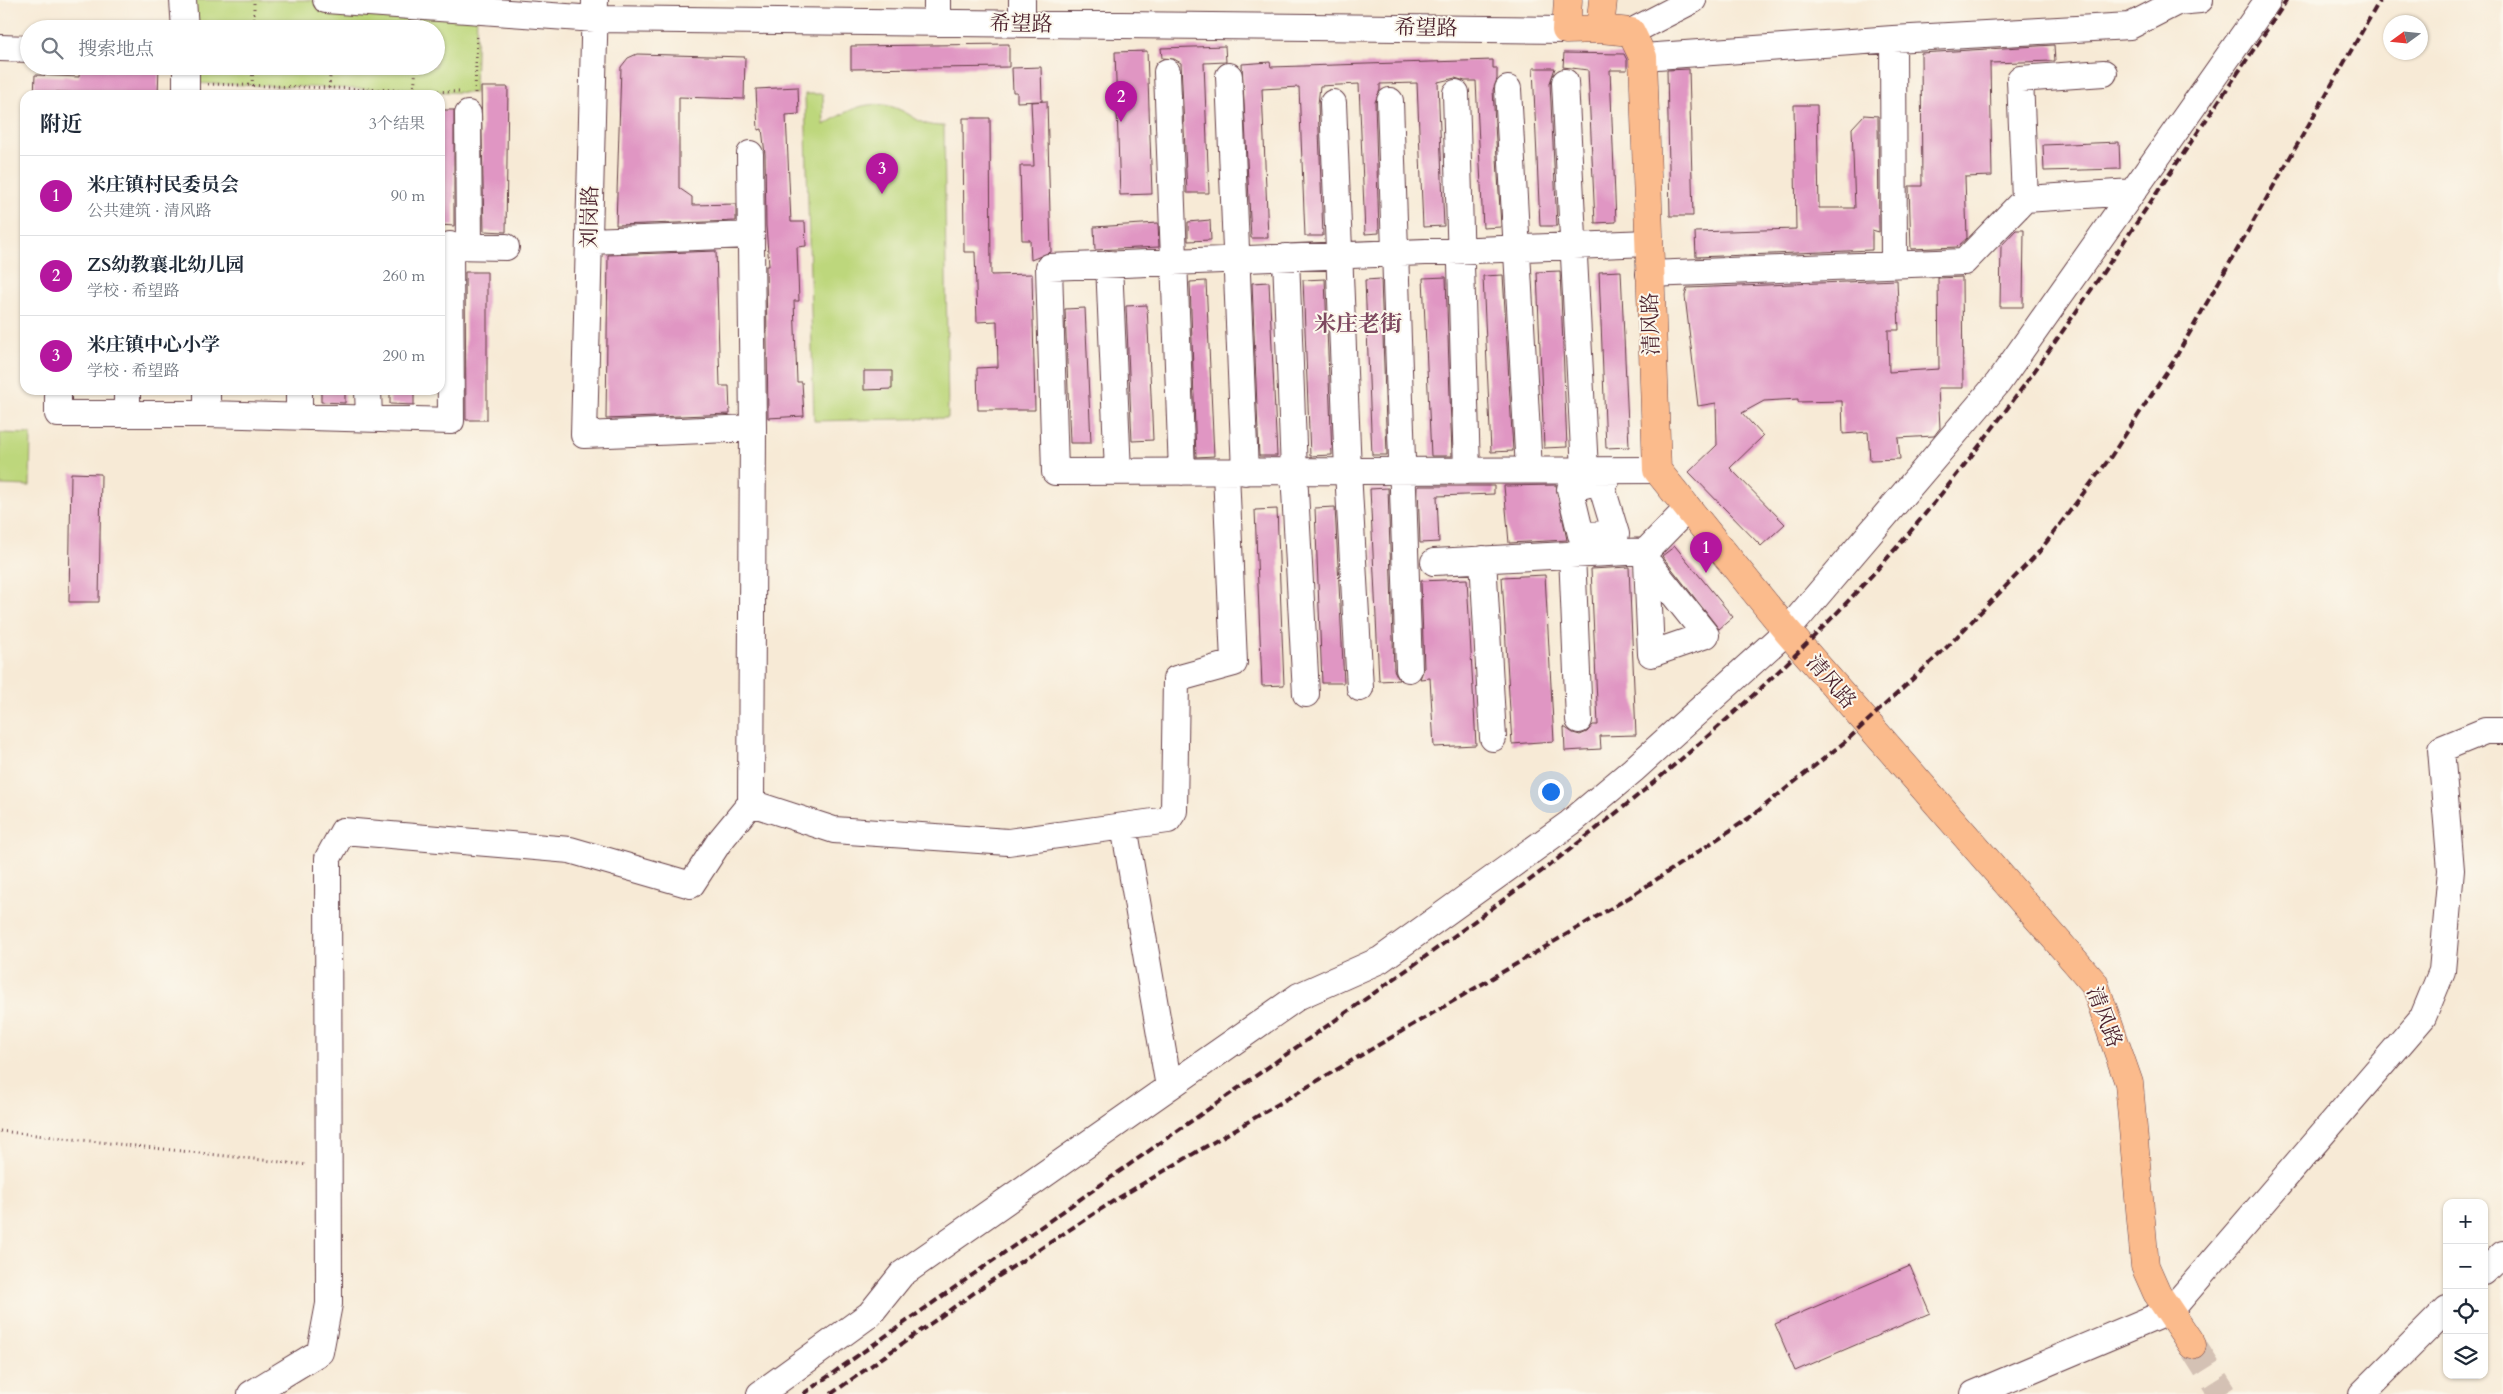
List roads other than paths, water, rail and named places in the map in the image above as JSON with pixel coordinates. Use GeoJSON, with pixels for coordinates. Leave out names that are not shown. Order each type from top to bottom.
{"type":"FeatureCollection","features":[{"type":"Feature","properties":{"kind":"main road"},"geometry":{"type":"LineString","coordinates":[[1568,0],[1566,30],[1600,29],[1631,32]]}},
{"type":"Feature","properties":{"kind":"main road"},"geometry":{"type":"LineString","coordinates":[[1600,29],[1603,0]]}},
{"type":"Feature","properties":{"kind":"main road","name":"清风路"},"geometry":{"type":"LineString","coordinates":[[1631,32],[1643,57],[1649,274],[1644,470],[1688,508],[1787,631],[2094,983],[2129,1083],[2145,1266],[2157,1293],[2192,1344]]}},
{"type":"Feature","properties":{"kind":"street"},"geometry":{"type":"LineString","coordinates":[[184,0],[184,20]]}},
{"type":"Feature","properties":{"kind":"street","name":"希望路"},"geometry":{"type":"LineString","coordinates":[[326,0],[408,3],[477,11],[595,9],[1022,12],[1566,30]]}},
{"type":"Feature","properties":{"kind":"street"},"geometry":{"type":"LineString","coordinates":[[1631,32],[1693,0]]}},
{"type":"Feature","properties":{"kind":"street"},"geometry":{"type":"LineString","coordinates":[[1643,57],[1893,39],[2130,26],[2177,2],[2200,0]]}},
{"type":"Feature","properties":{"kind":"street"},"geometry":{"type":"LineString","coordinates":[[760,1394],[870,1314],[902,1274],[1298,996],[1380,960],[1570,823],[1633,770],[1787,631],[1998,383],[2268,0]]}},
{"type":"Feature","properties":{"kind":"street","name":"刘岗路"},"geometry":{"type":"LineString","coordinates":[[595,9],[584,435],[753,428]]}},
{"type":"Feature","properties":{"kind":"street"},"geometry":{"type":"LineString","coordinates":[[1893,39],[1894,264]]}},
{"type":"Feature","properties":{"kind":"street"},"geometry":{"type":"LineString","coordinates":[[0,48],[20,49]]}},
{"type":"Feature","properties":{"kind":"street"},"geometry":{"type":"LineString","coordinates":[[1166,72],[1182,472]]}},
{"type":"Feature","properties":{"kind":"street"},"geometry":{"type":"LineString","coordinates":[[2025,198],[2020,79],[2104,73]]}},
{"type":"Feature","properties":{"kind":"street"},"geometry":{"type":"LineString","coordinates":[[751,803],[834,830],[1008,842],[1168,820],[1174,811],[1176,678],[1234,664],[1236,259],[1229,76]]}},
{"type":"Feature","properties":{"kind":"street"},"geometry":{"type":"LineString","coordinates":[[1565,82],[1573,246],[1592,475]]}},
{"type":"Feature","properties":{"kind":"street"},"geometry":{"type":"LineString","coordinates":[[1508,88],[1529,470]]}},
{"type":"Feature","properties":{"kind":"street"},"geometry":{"type":"LineString","coordinates":[[1456,93],[1466,471]]}},
{"type":"Feature","properties":{"kind":"street"},"geometry":{"type":"LineString","coordinates":[[1390,101],[1397,253],[1409,669]]}},
{"type":"Feature","properties":{"kind":"street"},"geometry":{"type":"LineString","coordinates":[[1333,103],[1348,471],[1360,688]]}},
{"type":"Feature","properties":{"kind":"street"},"geometry":{"type":"LineString","coordinates":[[58,395],[58,414],[127,402],[207,402],[299,416],[451,421],[453,246],[468,114]]}},
{"type":"Feature","properties":{"kind":"street"},"geometry":{"type":"LineString","coordinates":[[251,1394],[320,1352],[329,1304],[328,858],[343,830],[570,850],[691,885],[719,842],[751,803],[753,428],[750,154]]}},
{"type":"Feature","properties":{"kind":"street"},"geometry":{"type":"LineString","coordinates":[[1649,274],[1964,262],[2025,198],[2132,192]]}},
{"type":"Feature","properties":{"kind":"street"},"geometry":{"type":"LineString","coordinates":[[589,241],[751,235]]}},
{"type":"Feature","properties":{"kind":"street"},"geometry":{"type":"LineString","coordinates":[[1644,470],[1592,475],[1529,470],[1055,472],[1049,267],[1648,243]]}},
{"type":"Feature","properties":{"kind":"street"},"geometry":{"type":"LineString","coordinates":[[453,246],[506,247]]}},
{"type":"Feature","properties":{"kind":"street"},"geometry":{"type":"LineString","coordinates":[[1286,257],[1294,472],[1306,694]]}},
{"type":"Feature","properties":{"kind":"street"},"geometry":{"type":"LineString","coordinates":[[1109,264],[1118,472]]}},
{"type":"Feature","properties":{"kind":"street"},"geometry":{"type":"LineString","coordinates":[[299,395],[299,416]]}},
{"type":"Feature","properties":{"kind":"street"},"geometry":{"type":"LineString","coordinates":[[368,395],[369,418]]}},
{"type":"Feature","properties":{"kind":"street"},"geometry":{"type":"LineString","coordinates":[[1434,562],[1572,554],[1646,556],[1688,508]]}},
{"type":"Feature","properties":{"kind":"street"},"geometry":{"type":"LineString","coordinates":[[1572,554],[1578,720]]}},
{"type":"Feature","properties":{"kind":"street"},"geometry":{"type":"LineString","coordinates":[[1483,559],[1493,738]]}},
{"type":"Feature","properties":{"kind":"street"},"geometry":{"type":"LineString","coordinates":[[1974,1394],[2170,1312],[2422,1017],[2442,971],[2451,870],[2441,749],[2494,731]]}},
{"type":"Feature","properties":{"kind":"street"},"geometry":{"type":"LineString","coordinates":[[1124,826],[1169,1087]]}},
{"type":"Feature","properties":{"kind":"street"},"geometry":{"type":"LineString","coordinates":[[2488,1268],[2503,1254]]}},
{"type":"Feature","properties":{"kind":"street"},"geometry":{"type":"LineString","coordinates":[[2362,1394],[2443,1314]]}},
{"type":"Feature","properties":{"kind":"tunnel"},"geometry":{"type":"LineString","coordinates":[[2192,1345],[2223,1394]]}},
{"type":"Feature","properties":{"kind":"railway"},"geometry":{"type":"LineString","coordinates":[[803,1394],[1518,889],[1591,833],[1731,715],[1798,652],[1862,586],[1933,504],[1967,461],[2064,330],[2287,0]]}},
{"type":"Feature","properties":{"kind":"railway"},"geometry":{"type":"LineString","coordinates":[[831,1394],[988,1283],[1115,1200],[1630,897],[1749,818],[1846,741],[1944,650],[2039,552],[2110,458],[2173,362],[2380,0]]}},
{"type":"Feature","properties":{"kind":"place","name":"ZS幼教襄北幼儿园"},"geometry":{"type":"Point","coordinates":[1121,122]}},
{"type":"Feature","properties":{"kind":"place","name":"米庄镇中心小学"},"geometry":{"type":"Point","coordinates":[882,194]}},
{"type":"Feature","properties":{"kind":"place","name":"米庄镇村民委员会"},"geometry":{"type":"Point","coordinates":[1706,573]}},
{"type":"Feature","properties":{"kind":"district","name":"米庄老街"},"geometry":{"type":"Point","coordinates":[1358,324]}}]}
